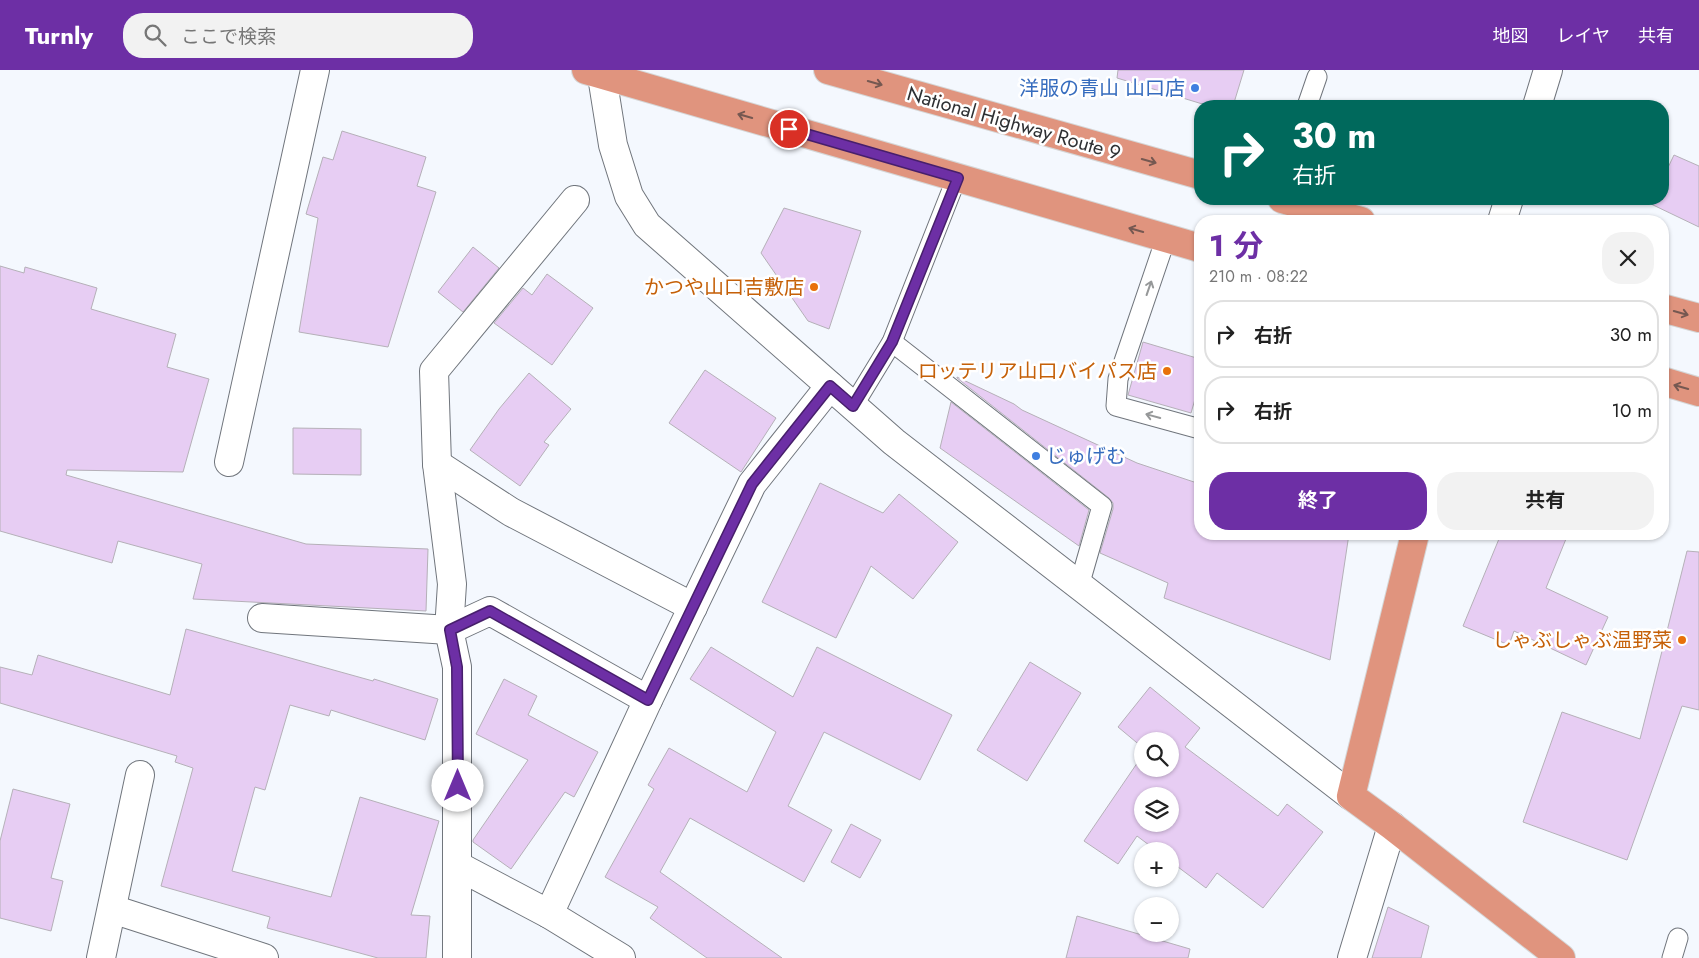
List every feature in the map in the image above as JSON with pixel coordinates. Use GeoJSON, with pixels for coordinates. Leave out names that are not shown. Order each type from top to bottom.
{"type":"FeatureCollection","features":[{"type":"Feature","properties":{"kind":"highway","name":"National Highway Route 9"},"geometry":{"type":"LineString","coordinates":[[828,70],[1194,174]]}},
{"type":"Feature","properties":{"kind":"highway"},"geometry":{"type":"LineString","coordinates":[[596,72],[1194,246]]}},
{"type":"Feature","properties":{"kind":"highway"},"geometry":{"type":"LineString","coordinates":[[1304,205],[1339,215]]}},
{"type":"Feature","properties":{"kind":"highway"},"geometry":{"type":"LineString","coordinates":[[1669,310],[1699,318]]}},
{"type":"Feature","properties":{"kind":"highway"},"geometry":{"type":"LineString","coordinates":[[1669,383],[1699,392]]}},
{"type":"Feature","properties":{"kind":"highway"},"geometry":{"type":"LineString","coordinates":[[1414,540],[1351,796],[1561,958]]}},
{"type":"Feature","properties":{"kind":"street"},"geometry":{"type":"LineString","coordinates":[[229,462],[315,70]]}},
{"type":"Feature","properties":{"kind":"street"},"geometry":{"type":"LineString","coordinates":[[1539,100],[1548,70]]}},
{"type":"Feature","properties":{"kind":"street"},"geometry":{"type":"LineString","coordinates":[[596,72],[613,145],[629,196],[647,225],[894,442],[1351,796]]}},
{"type":"Feature","properties":{"kind":"street"},"geometry":{"type":"LineString","coordinates":[[457,958],[457,667],[450,630],[452,584],[437,464],[434,371],[575,200]]}},
{"type":"Feature","properties":{"kind":"street"},"geometry":{"type":"LineString","coordinates":[[549,914],[648,700],[752,484],[830,386]]}},
{"type":"Feature","properties":{"kind":"street"},"geometry":{"type":"LineString","coordinates":[[437,464],[511,512],[693,607]]}},
{"type":"Feature","properties":{"kind":"street"},"geometry":{"type":"LineString","coordinates":[[262,618],[450,630],[490,611],[648,700]]}},
{"type":"Feature","properties":{"kind":"street"},"geometry":{"type":"LineString","coordinates":[[101,958],[140,775]]}},
{"type":"Feature","properties":{"kind":"street"},"geometry":{"type":"LineString","coordinates":[[1352,958],[1392,826]]}},
{"type":"Feature","properties":{"kind":"street"},"geometry":{"type":"LineString","coordinates":[[458,866],[549,914],[621,958]]}},
{"type":"Feature","properties":{"kind":"street"},"geometry":{"type":"LineString","coordinates":[[112,909],[264,958]]}},
{"type":"Feature","properties":{"kind":"lane"},"geometry":{"type":"LineString","coordinates":[[1309,100],[1317,78]]}},
{"type":"Feature","properties":{"kind":"lane"},"geometry":{"type":"LineString","coordinates":[[853,406],[892,342],[958,178]]}},
{"type":"Feature","properties":{"kind":"lane"},"geometry":{"type":"LineString","coordinates":[[1166,238],[1118,379],[1116,406],[1194,427]]}},
{"type":"Feature","properties":{"kind":"lane"},"geometry":{"type":"LineString","coordinates":[[892,342],[1102,506],[1079,586]]}},
{"type":"Feature","properties":{"kind":"lane"},"geometry":{"type":"LineString","coordinates":[[1672,958],[1678,938]]}},
{"type":"Feature","properties":{"kind":"building","name":"洋服の青山 山口店"},"geometry":{"type":"Polygon","coordinates":[[[1118,70],[1244,70],[1235,100],[1194,101],[1117,78],[1118,70]]]}},
{"type":"Feature","properties":{"kind":"building"},"geometry":{"type":"Polygon","coordinates":[[[342,131],[426,157],[417,186],[436,192],[388,347],[299,332],[318,218],[306,214],[323,157],[333,160],[342,131]]]}},
{"type":"Feature","properties":{"kind":"building"},"geometry":{"type":"Polygon","coordinates":[[[1674,155],[1699,166],[1699,227],[1653,205],[1669,205],[1669,165],[1674,155]]]}},
{"type":"Feature","properties":{"kind":"building","name":"かつや山口吉敷店"},"geometry":{"type":"Polygon","coordinates":[[[784,208],[861,231],[829,329],[808,321],[761,253],[784,208]]]}},
{"type":"Feature","properties":{"kind":"building"},"geometry":{"type":"Polygon","coordinates":[[[473,247],[499,268],[463,312],[438,292],[473,247]]]}},
{"type":"Feature","properties":{"kind":"building"},"geometry":{"type":"Polygon","coordinates":[[[0,266],[24,273],[25,267],[97,288],[91,309],[176,334],[167,367],[209,379],[183,472],[67,470],[66,475],[306,544],[428,549],[426,611],[193,599],[202,564],[118,541],[112,563],[0,531],[0,266]]]}},
{"type":"Feature","properties":{"kind":"building"},"geometry":{"type":"Polygon","coordinates":[[[547,274],[593,308],[552,365],[494,323],[523,288],[532,295],[547,274]]]}},
{"type":"Feature","properties":{"kind":"building","name":"ロッテリア山口バイパス店"},"geometry":{"type":"Polygon","coordinates":[[[1143,342],[1194,357],[1194,403],[1191,413],[1128,395],[1143,342]]]}},
{"type":"Feature","properties":{"kind":"building"},"geometry":{"type":"Polygon","coordinates":[[[705,370],[776,418],[741,472],[669,423],[705,370]]]}},
{"type":"Feature","properties":{"kind":"building"},"geometry":{"type":"Polygon","coordinates":[[[529,373],[571,409],[544,442],[549,445],[520,486],[470,450],[499,409],[529,373]]]}},
{"type":"Feature","properties":{"kind":"building"},"geometry":{"type":"Polygon","coordinates":[[[957,378],[1137,463],[1194,482],[1194,540],[1348,540],[1330,660],[1164,598],[1168,583],[1100,553],[1113,509],[1113,503],[1109,498],[957,378]]]}},
{"type":"Feature","properties":{"kind":"building"},"geometry":{"type":"Polygon","coordinates":[[[951,402],[1089,510],[1079,546],[940,448],[951,402]]]}},
{"type":"Feature","properties":{"kind":"building"},"geometry":{"type":"Polygon","coordinates":[[[293,428],[361,429],[361,475],[293,474],[293,428]]]}},
{"type":"Feature","properties":{"kind":"building"},"geometry":{"type":"Polygon","coordinates":[[[820,483],[883,513],[899,494],[958,542],[913,599],[871,566],[836,638],[762,602],[820,483]]]}},
{"type":"Feature","properties":{"kind":"building"},"geometry":{"type":"Polygon","coordinates":[[[1499,540],[1566,540],[1546,588],[1608,617],[1586,665],[1514,631],[1509,645],[1463,626],[1499,540]]]}},
{"type":"Feature","properties":{"kind":"building"},"geometry":{"type":"Polygon","coordinates":[[[1687,551],[1699,552],[1699,710],[1682,706],[1627,860],[1523,822],[1562,712],[1640,739],[1687,551]]]}},
{"type":"Feature","properties":{"kind":"building"},"geometry":{"type":"Polygon","coordinates":[[[186,629],[373,681],[374,679],[438,699],[425,740],[331,710],[329,716],[290,705],[265,790],[255,787],[232,871],[331,897],[360,797],[439,821],[411,915],[430,916],[426,958],[378,958],[267,928],[270,917],[161,886],[193,768],[175,762],[177,756],[0,703],[0,667],[32,675],[38,655],[170,695],[186,629]]]}},
{"type":"Feature","properties":{"kind":"building"},"geometry":{"type":"Polygon","coordinates":[[[711,647],[793,697],[817,647],[952,715],[920,780],[824,732],[788,806],[832,830],[804,882],[690,818],[660,872],[782,958],[707,958],[650,918],[658,907],[605,877],[654,789],[648,785],[669,748],[747,792],[776,732],[690,679],[711,647]]]}},
{"type":"Feature","properties":{"kind":"building"},"geometry":{"type":"Polygon","coordinates":[[[1030,662],[1081,693],[1027,781],[977,750],[1030,662]]]}},
{"type":"Feature","properties":{"kind":"building"},"geometry":{"type":"Polygon","coordinates":[[[504,679],[537,696],[528,715],[598,752],[574,797],[565,792],[511,869],[473,842],[528,760],[476,734],[504,679]]]}},
{"type":"Feature","properties":{"kind":"building"},"geometry":{"type":"Polygon","coordinates":[[[1150,687],[1200,728],[1185,747],[1278,816],[1287,804],[1323,832],[1263,908],[1217,873],[1206,888],[1179,868],[1179,842],[1145,842],[1137,836],[1118,864],[1084,841],[1134,768],[1134,777],[1179,777],[1179,732],[1134,732],[1134,740],[1118,727],[1150,687]]]}},
{"type":"Feature","properties":{"kind":"building"},"geometry":{"type":"Polygon","coordinates":[[[13,789],[70,804],[51,878],[63,881],[51,931],[0,918],[0,841],[13,789]]]}},
{"type":"Feature","properties":{"kind":"building"},"geometry":{"type":"Polygon","coordinates":[[[851,824],[881,840],[860,878],[831,862],[851,824]]]}},
{"type":"Feature","properties":{"kind":"building"},"geometry":{"type":"Polygon","coordinates":[[[1388,907],[1429,926],[1421,958],[1372,958],[1388,907]]]}},
{"type":"Feature","properties":{"kind":"building"},"geometry":{"type":"Polygon","coordinates":[[[1077,916],[1134,933],[1134,942],[1166,942],[1190,949],[1188,958],[1066,958],[1077,916]]]}},
{"type":"Feature","properties":{"kind":"place","name":"洋服の青山 山口店"},"geometry":{"type":"Point","coordinates":[1195,88]}},
{"type":"Feature","properties":{"kind":"place","name":"かつや山口吉敷店"},"geometry":{"type":"Point","coordinates":[814,287]}},
{"type":"Feature","properties":{"kind":"place","name":"ロッテリア山口バイパス店"},"geometry":{"type":"Point","coordinates":[1167,371]}},
{"type":"Feature","properties":{"kind":"place","name":"じゅげむ"},"geometry":{"type":"Point","coordinates":[1036,456]}},
{"type":"Feature","properties":{"kind":"place","name":"しゃぶしゃぶ温野菜"},"geometry":{"type":"Point","coordinates":[1682,640]}},
{"type":"Feature","properties":{"kind":"route"},"geometry":{"type":"LineString","coordinates":[[458,786],[457,667],[450,630],[490,611],[648,700],[752,484],[830,386],[853,406],[892,342],[958,178],[789,129]]}}]}
